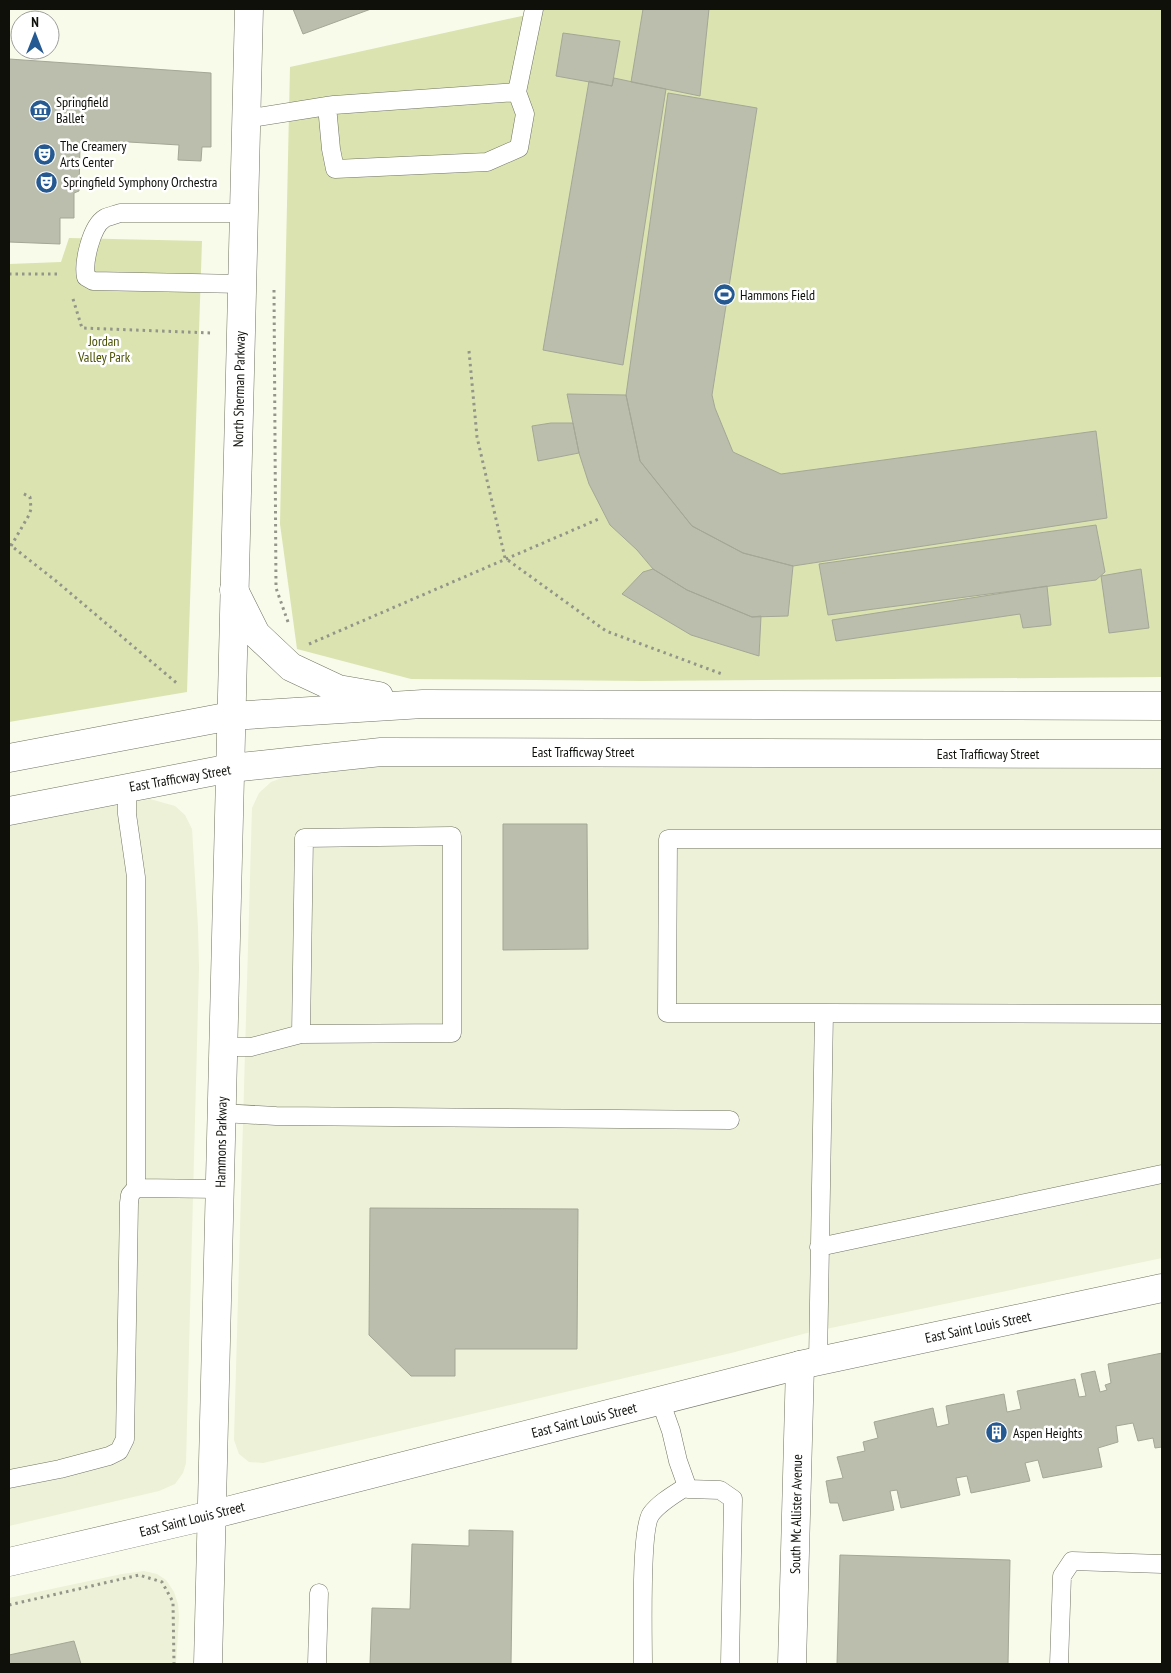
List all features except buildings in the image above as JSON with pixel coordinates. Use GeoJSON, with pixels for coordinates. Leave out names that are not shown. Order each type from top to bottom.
{"type":"FeatureCollection","features":[{"type":"Feature","properties":{"kind":"main road","name":"North Sherman Parkway"},"geometry":{"type":"LineString","coordinates":[[231,768],[249,9]]}},
{"type":"Feature","properties":{"kind":"main road"},"geometry":{"type":"LineString","coordinates":[[234,590],[256,634],[291,667],[338,689],[423,704]]}},
{"type":"Feature","properties":{"kind":"main road"},"geometry":{"type":"LineString","coordinates":[[9,758],[231,716],[423,704],[1162,706]]}},
{"type":"Feature","properties":{"kind":"main road","name":"East Trafficway Street"},"geometry":{"type":"LineString","coordinates":[[9,811],[231,768],[381,752],[1162,754]]}},
{"type":"Feature","properties":{"kind":"main road","name":"Hammons Parkway"},"geometry":{"type":"LineString","coordinates":[[208,1664],[222,1113],[222,1046],[231,768]]}},
{"type":"Feature","properties":{"kind":"main road","name":"East Saint Louis Street"},"geometry":{"type":"LineString","coordinates":[[9,1562],[211,1515],[809,1363],[1162,1288]]}},
{"type":"Feature","properties":{"kind":"main road","name":"South Mc Allister Avenue"},"geometry":{"type":"LineString","coordinates":[[792,1664],[809,1363]]}},
{"type":"Feature","properties":{"kind":"lane"},"geometry":{"type":"LineString","coordinates":[[327,106],[330,150],[335,169],[487,162],[519,148],[525,114],[517,92],[534,9]]}},
{"type":"Feature","properties":{"kind":"lane"},"geometry":{"type":"LineString","coordinates":[[246,119],[327,106],[517,92]]}},
{"type":"Feature","properties":{"kind":"lane"},"geometry":{"type":"LineString","coordinates":[[242,284],[93,281],[86,277],[84,268],[92,235],[103,219],[120,213],[243,213]]}},
{"type":"Feature","properties":{"kind":"lane"},"geometry":{"type":"LineString","coordinates":[[9,1479],[60,1469],[109,1456],[119,1451],[125,1439],[129,1203],[130,1195],[136,1188],[136,877],[127,814],[127,788]]}},
{"type":"Feature","properties":{"kind":"lane"},"geometry":{"type":"LineString","coordinates":[[222,1046],[251,1046],[302,1034],[452,1033],[452,836],[304,838],[302,1034]]}},
{"type":"Feature","properties":{"kind":"lane"},"geometry":{"type":"LineString","coordinates":[[1162,839],[668,838],[667,1013],[1162,1014]]}},
{"type":"Feature","properties":{"kind":"lane"},"geometry":{"type":"LineString","coordinates":[[809,1363],[820,1247],[824,1013]]}},
{"type":"Feature","properties":{"kind":"lane"},"geometry":{"type":"LineString","coordinates":[[222,1113],[276,1116],[730,1120]]}},
{"type":"Feature","properties":{"kind":"lane"},"geometry":{"type":"LineString","coordinates":[[820,1247],[1162,1174]]}},
{"type":"Feature","properties":{"kind":"lane"},"geometry":{"type":"LineString","coordinates":[[136,1188],[220,1189]]}},
{"type":"Feature","properties":{"kind":"lane"},"geometry":{"type":"LineString","coordinates":[[660,1400],[688,1489],[720,1490],[734,1499],[730,1664]]}},
{"type":"Feature","properties":{"kind":"lane"},"geometry":{"type":"LineString","coordinates":[[643,1664],[645,1538],[650,1516],[662,1504],[688,1486]]}},
{"type":"Feature","properties":{"kind":"lane"},"geometry":{"type":"LineString","coordinates":[[1059,1664],[1062,1576],[1072,1561],[1162,1564]]}},
{"type":"Feature","properties":{"kind":"lane"},"geometry":{"type":"LineString","coordinates":[[317,1664],[319,1593]]}},
{"type":"Feature","properties":{"kind":"path"},"geometry":{"type":"LineString","coordinates":[[9,274],[66,274]]}},
{"type":"Feature","properties":{"kind":"path"},"geometry":{"type":"LineString","coordinates":[[274,284],[276,588],[288,622]]}},
{"type":"Feature","properties":{"kind":"path"},"geometry":{"type":"LineString","coordinates":[[71,292],[82,328],[211,333]]}},
{"type":"Feature","properties":{"kind":"path"},"geometry":{"type":"LineString","coordinates":[[469,351],[477,437],[505,558],[606,630],[722,675]]}},
{"type":"Feature","properties":{"kind":"path"},"geometry":{"type":"LineString","coordinates":[[22,493],[30,497],[31,509],[10,545],[179,684]]}},
{"type":"Feature","properties":{"kind":"path"},"geometry":{"type":"LineString","coordinates":[[306,645],[601,518]]}},
{"type":"Feature","properties":{"kind":"path"},"geometry":{"type":"LineString","coordinates":[[9,1605],[139,1574],[162,1582],[174,1602],[174,1664]]}},
{"type":"Feature","properties":{"kind":"shaded area"},"geometry":{"type":"Polygon","coordinates":[[[396,765],[1162,769],[1162,1258],[807,1333],[731,1353],[263,1463],[249,1462],[239,1454],[234,1440],[252,808],[259,793],[271,782],[290,775],[329,768],[396,765]]]}},
{"type":"Feature","properties":{"kind":"shaded area"},"geometry":{"type":"Polygon","coordinates":[[[150,799],[175,806],[185,815],[192,829],[198,927],[199,967],[186,1463],[183,1473],[175,1484],[159,1491],[9,1526],[9,825],[150,799]]]}},
{"type":"Feature","properties":{"kind":"shaded area"},"geometry":{"type":"Polygon","coordinates":[[[144,1571],[157,1574],[166,1580],[174,1592],[178,1604],[179,1617],[176,1664],[9,1664],[9,1598],[144,1571]]]}},
{"type":"Feature","properties":{"kind":"green space","name":"Hammons Field"},"geometry":{"type":"Polygon","coordinates":[[[532,9],[1162,9],[1162,677],[643,681],[411,679],[297,649],[280,524],[290,67],[531,14],[532,9]]]}},
{"type":"Feature","properties":{"kind":"green space","name":"Jordan Valley Park"},"geometry":{"type":"Polygon","coordinates":[[[69,238],[202,241],[187,692],[9,722],[9,264],[61,262],[69,238]]]}},
{"type":"Feature","properties":{"kind":"place","name":"Springfield Ballet"},"geometry":{"type":"Point","coordinates":[40,110]}},
{"type":"Feature","properties":{"kind":"place","name":"The Creamery Arts Center"},"geometry":{"type":"Point","coordinates":[44,154]}},
{"type":"Feature","properties":{"kind":"place","name":"Springfield Symphony Orchestra"},"geometry":{"type":"Point","coordinates":[47,182]}},
{"type":"Feature","properties":{"kind":"place","name":"Hammons Field"},"geometry":{"type":"Point","coordinates":[724,295]}},
{"type":"Feature","properties":{"kind":"place","name":"Aspen Heights"},"geometry":{"type":"Point","coordinates":[997,1433]}}]}
